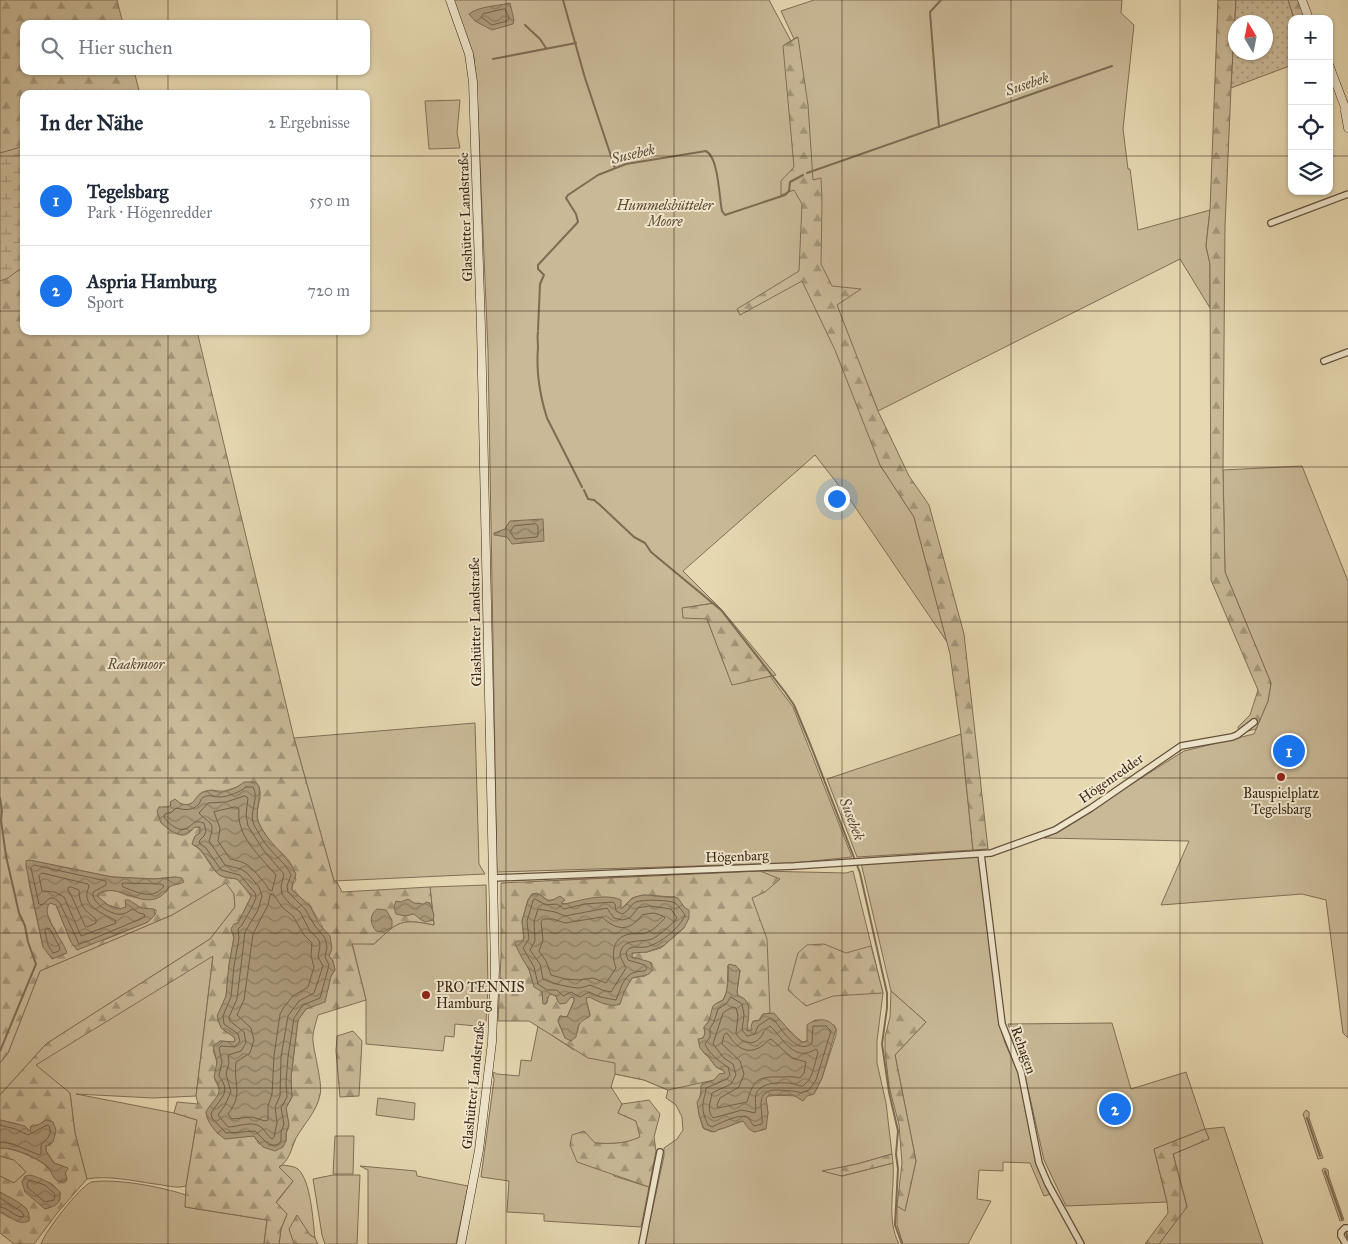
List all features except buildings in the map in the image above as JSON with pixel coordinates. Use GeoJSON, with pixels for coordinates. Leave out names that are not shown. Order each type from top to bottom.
{"type":"FeatureCollection","features":[{"type":"Feature","properties":{"kind":"street","name":"Glashütter Landstraße"},"geometry":{"type":"LineString","coordinates":[[450,0],[469,54],[473,82],[482,367],[495,969],[492,1042],[479,1150],[461,1244]]}},
{"type":"Feature","properties":{"kind":"street"},"geometry":{"type":"LineString","coordinates":[[1302,0],[1308,15]]}},
{"type":"Feature","properties":{"kind":"street"},"geometry":{"type":"LineString","coordinates":[[1333,76],[1347,110],[1348,128]]}},
{"type":"Feature","properties":{"kind":"street"},"geometry":{"type":"LineString","coordinates":[[1271,223],[1348,194]]}},
{"type":"Feature","properties":{"kind":"street"},"geometry":{"type":"LineString","coordinates":[[1324,361],[1348,352]]}},
{"type":"Feature","properties":{"kind":"street","name":"Högenredder"},"geometry":{"type":"LineString","coordinates":[[981,854],[991,853],[1051,832],[1091,808],[1176,748],[1186,744],[1232,737],[1254,722]]}},
{"type":"Feature","properties":{"kind":"street","name":"Högenbarg"},"geometry":{"type":"LineString","coordinates":[[493,878],[794,866],[859,860],[981,854]]}},
{"type":"Feature","properties":{"kind":"street","name":"Rehagen"},"geometry":{"type":"LineString","coordinates":[[981,854],[1002,1024],[1020,1072],[1039,1163],[1048,1184],[1081,1244]]}},
{"type":"Feature","properties":{"kind":"street"},"geometry":{"type":"LineString","coordinates":[[642,1244],[660,1152]]}},
{"type":"Feature","properties":{"kind":"street"},"geometry":{"type":"LineString","coordinates":[[1346,1244],[1340,1232],[1344,1228],[1348,1228]]}},
{"type":"Feature","properties":{"kind":"green space","name":"Raakmoor"},"geometry":{"type":"Polygon","coordinates":[[[0,0],[117,0],[122,20],[20,20],[20,75],[135,75],[139,90],[20,90],[20,335],[198,335],[294,738],[334,881],[337,882],[342,892],[430,887],[434,925],[414,922],[401,923],[389,930],[374,944],[352,944],[366,1000],[318,1015],[313,1038],[321,1090],[316,1106],[296,1138],[288,1158],[279,1167],[293,1181],[276,1202],[287,1214],[281,1229],[279,1244],[264,1244],[267,1220],[185,1207],[186,1186],[197,1120],[174,1113],[177,1102],[198,1104],[196,1096],[213,956],[36,1065],[70,1093],[75,1133],[87,1179],[58,1212],[34,1244],[14,1244],[0,1233],[0,1212],[10,1218],[29,1214],[26,1208],[0,1192],[0,1176],[14,1183],[26,1172],[14,1160],[0,1156],[0,1148],[18,1151],[38,1160],[49,1169],[59,1182],[66,1181],[67,1179],[63,1166],[54,1163],[46,1151],[46,1146],[51,1144],[56,1132],[51,1121],[46,1120],[38,1125],[32,1125],[30,1131],[17,1124],[0,1120],[0,1095],[46,1044],[210,939],[235,907],[234,894],[226,883],[172,915],[40,971],[8,1053],[0,1063],[0,0]],[[255,782],[224,791],[207,791],[192,803],[186,805],[177,801],[169,807],[163,807],[158,815],[169,829],[177,834],[185,835],[195,827],[200,827],[200,833],[195,836],[192,844],[201,851],[218,874],[237,879],[251,897],[238,923],[231,931],[234,937],[226,996],[217,1020],[235,1040],[234,1042],[220,1041],[213,1050],[217,1062],[215,1080],[220,1090],[216,1100],[209,1107],[218,1134],[254,1136],[259,1144],[286,1141],[286,1133],[289,1127],[286,1108],[292,1097],[291,1077],[298,1020],[306,1009],[326,993],[331,975],[335,970],[333,961],[329,956],[331,951],[322,926],[310,906],[292,890],[296,880],[292,866],[287,858],[272,844],[259,822],[257,815],[260,791],[255,782]],[[29,860],[29,883],[43,947],[57,933],[47,914],[50,902],[56,905],[71,942],[104,940],[148,922],[156,913],[156,910],[141,908],[126,900],[126,907],[120,909],[108,905],[98,897],[98,894],[109,890],[137,897],[166,892],[176,877],[153,879],[112,877],[29,860]],[[25,1176],[22,1182],[28,1193],[45,1209],[53,1206],[60,1200],[60,1192],[51,1183],[25,1176]]]}},
{"type":"Feature","properties":{"kind":"green space","name":"Hummelsbütteler Moore"},"geometry":{"type":"Polygon","coordinates":[[[453,0],[769,0],[791,41],[794,39],[781,11],[814,0],[1122,0],[1121,13],[1134,25],[1123,129],[1138,230],[1210,210],[1206,246],[1210,264],[1210,308],[1180,259],[878,411],[859,363],[880,465],[914,517],[947,642],[851,501],[815,455],[683,571],[715,603],[683,608],[707,619],[732,684],[770,676],[793,707],[852,857],[794,863],[497,872],[488,351],[478,114],[474,57],[453,0]]]}},
{"type":"Feature","properties":{"kind":"green space"},"geometry":{"type":"Polygon","coordinates":[[[1218,0],[1236,0],[1235,15],[1228,15],[1228,60],[1233,60],[1225,226],[1223,470],[1225,572],[1271,683],[1268,701],[1256,729],[1239,733],[1238,727],[1250,715],[1258,690],[1211,580],[1210,264],[1206,246],[1210,210],[1218,0]]]}},
{"type":"Feature","properties":{"kind":"green space"},"geometry":{"type":"Polygon","coordinates":[[[1236,0],[1288,0],[1293,15],[1288,15],[1288,67],[1231,88],[1233,60],[1273,60],[1273,15],[1235,15],[1236,0]]]}},
{"type":"Feature","properties":{"kind":"green space"},"geometry":{"type":"Polygon","coordinates":[[[1288,0],[1300,0],[1306,15],[1293,15],[1288,0]]]}},
{"type":"Feature","properties":{"kind":"green space"},"geometry":{"type":"Polygon","coordinates":[[[798,37],[808,105],[813,180],[821,178],[821,264],[832,286],[861,289],[837,305],[878,411],[909,476],[929,505],[964,634],[988,849],[973,850],[961,734],[950,654],[914,517],[880,465],[835,350],[802,281],[740,315],[737,309],[799,271],[802,204],[794,190],[781,195],[781,181],[794,167],[783,46],[798,37]]]}},
{"type":"Feature","properties":{"kind":"green space"},"geometry":{"type":"Polygon","coordinates":[[[460,100],[457,133],[460,148],[429,149],[425,101],[460,100]]]}},
{"type":"Feature","properties":{"kind":"green space"},"geometry":{"type":"Polygon","coordinates":[[[20,147],[20,269],[8,278],[0,281],[0,153],[20,147]]]}},
{"type":"Feature","properties":{"kind":"green space"},"geometry":{"type":"Polygon","coordinates":[[[1302,466],[1348,581],[1348,1038],[1343,1033],[1326,900],[1302,894],[1161,905],[1189,841],[1044,838],[1184,751],[1254,734],[1268,701],[1271,683],[1225,572],[1223,470],[1302,466]]]}},
{"type":"Feature","properties":{"kind":"green space"},"geometry":{"type":"Polygon","coordinates":[[[715,603],[776,675],[732,685],[707,619],[683,618],[682,608],[715,603]]]}},
{"type":"Feature","properties":{"kind":"green space"},"geometry":{"type":"Polygon","coordinates":[[[475,723],[479,864],[485,874],[334,881],[294,738],[475,723]]]}},
{"type":"Feature","properties":{"kind":"green space"},"geometry":{"type":"Polygon","coordinates":[[[961,734],[973,850],[857,857],[827,779],[961,734]]]}},
{"type":"Feature","properties":{"kind":"green space"},"geometry":{"type":"Polygon","coordinates":[[[979,857],[999,1023],[1005,1043],[1018,1072],[1036,1157],[1051,1194],[1044,1196],[1030,1163],[1003,1162],[1003,1171],[979,1170],[977,1199],[991,1201],[968,1244],[903,1244],[897,1225],[897,1206],[905,1210],[916,1161],[895,1055],[926,1022],[891,991],[861,863],[979,857]]]}},
{"type":"Feature","properties":{"kind":"green space"},"geometry":{"type":"Polygon","coordinates":[[[760,871],[846,873],[853,871],[883,993],[877,1041],[877,1063],[886,1103],[892,1154],[824,1171],[842,1176],[893,1163],[892,1215],[895,1234],[899,1244],[645,1244],[664,1156],[664,1148],[677,1139],[683,1130],[682,1117],[676,1105],[666,1098],[668,1090],[644,1080],[615,1074],[611,1087],[622,1104],[618,1113],[636,1121],[641,1137],[618,1143],[595,1143],[614,1176],[649,1187],[641,1227],[544,1221],[544,1214],[507,1212],[509,1181],[481,1177],[494,1080],[493,1072],[519,1076],[521,1060],[531,1061],[538,1026],[574,1050],[590,1014],[587,1004],[626,988],[630,980],[559,897],[553,900],[545,881],[760,871]],[[745,999],[714,1080],[703,1083],[699,1101],[699,1115],[703,1128],[712,1132],[743,1121],[754,1132],[762,1130],[768,1113],[766,1098],[769,1096],[814,1094],[822,1078],[836,1035],[834,1025],[815,1020],[808,1025],[808,1038],[806,1042],[802,1042],[787,1028],[763,1014],[749,1012],[745,999]]]}},
{"type":"Feature","properties":{"kind":"green space"},"geometry":{"type":"Polygon","coordinates":[[[760,871],[780,879],[765,892],[752,898],[767,939],[770,1013],[763,1014],[752,1030],[747,1031],[748,1006],[743,998],[738,996],[737,992],[740,970],[728,965],[727,991],[723,1000],[713,1008],[709,1021],[704,1027],[705,1035],[701,1039],[704,1053],[716,1067],[725,1072],[724,1075],[721,1074],[714,1080],[668,1090],[644,1080],[615,1074],[615,1063],[588,1058],[529,1021],[498,1021],[501,956],[501,883],[760,871]],[[537,893],[532,894],[528,900],[522,921],[524,939],[521,941],[532,982],[542,992],[544,1004],[547,1003],[548,997],[551,994],[556,996],[558,1002],[567,1001],[571,997],[574,998],[567,1017],[560,1016],[558,1021],[565,1038],[577,1033],[580,1021],[589,1017],[587,997],[608,1004],[620,1004],[623,992],[632,978],[645,976],[651,972],[652,963],[632,957],[632,953],[647,952],[661,948],[684,928],[685,908],[675,897],[643,895],[632,898],[621,909],[620,907],[592,899],[565,904],[561,903],[562,899],[559,897],[550,900],[537,893]]]}},
{"type":"Feature","properties":{"kind":"green space"},"geometry":{"type":"Polygon","coordinates":[[[226,882],[234,894],[235,907],[210,939],[46,1044],[0,1095],[0,1063],[8,1053],[40,971],[172,915],[226,882]]]}},
{"type":"Feature","properties":{"kind":"green space","name":"PRO TENNIS Hamburg"},"geometry":{"type":"Polygon","coordinates":[[[486,885],[488,989],[486,1022],[477,1021],[476,1026],[455,1024],[454,1037],[445,1036],[443,1051],[366,1044],[366,1000],[352,943],[374,944],[400,923],[414,922],[434,925],[430,887],[486,885]]]}},
{"type":"Feature","properties":{"kind":"green space"},"geometry":{"type":"Polygon","coordinates":[[[824,944],[846,953],[871,946],[883,993],[833,996],[806,1006],[788,990],[798,953],[807,945],[824,944]]]}},
{"type":"Feature","properties":{"kind":"green space"},"geometry":{"type":"Polygon","coordinates":[[[213,955],[196,1096],[153,1098],[76,1094],[174,1113],[197,1120],[186,1186],[174,1187],[112,1178],[87,1179],[75,1133],[70,1093],[35,1065],[194,957],[213,955]]]}},
{"type":"Feature","properties":{"kind":"green space"},"geometry":{"type":"Polygon","coordinates":[[[891,991],[926,1022],[895,1055],[916,1161],[905,1211],[897,1206],[902,1163],[899,1125],[889,1086],[885,1051],[885,1037],[890,1017],[891,991]]]}},
{"type":"Feature","properties":{"kind":"green space"},"geometry":{"type":"Polygon","coordinates":[[[1112,1023],[1131,1089],[1186,1072],[1205,1129],[1154,1149],[1167,1202],[1066,1206],[1044,1160],[1023,1067],[1008,1024],[1112,1023]]]}},
{"type":"Feature","properties":{"kind":"green space"},"geometry":{"type":"Polygon","coordinates":[[[353,1031],[362,1041],[359,1096],[340,1097],[336,1051],[337,1036],[353,1031]]]}},
{"type":"Feature","properties":{"kind":"green space"},"geometry":{"type":"Polygon","coordinates":[[[378,1098],[415,1103],[414,1120],[376,1115],[378,1098]]]}},
{"type":"Feature","properties":{"kind":"green space"},"geometry":{"type":"Polygon","coordinates":[[[649,1100],[660,1114],[654,1137],[656,1151],[649,1187],[577,1162],[570,1145],[572,1135],[584,1131],[595,1143],[623,1142],[640,1137],[636,1121],[618,1113],[622,1104],[649,1100]]]}},
{"type":"Feature","properties":{"kind":"green space"},"geometry":{"type":"Polygon","coordinates":[[[1306,1110],[1309,1112],[1309,1118],[1323,1158],[1318,1159],[1303,1114],[1306,1110]]]}},
{"type":"Feature","properties":{"kind":"green space"},"geometry":{"type":"Polygon","coordinates":[[[1224,1127],[1263,1244],[1159,1244],[1187,1206],[1173,1154],[1209,1139],[1205,1129],[1224,1127]]]}},
{"type":"Feature","properties":{"kind":"green space"},"geometry":{"type":"Polygon","coordinates":[[[1205,1129],[1209,1139],[1173,1154],[1187,1207],[1159,1244],[1145,1244],[1168,1213],[1154,1149],[1205,1129]]]}},
{"type":"Feature","properties":{"kind":"green space"},"geometry":{"type":"Polygon","coordinates":[[[335,1136],[354,1136],[353,1174],[333,1174],[335,1136]]]}},
{"type":"Feature","properties":{"kind":"green space"},"geometry":{"type":"Polygon","coordinates":[[[892,1154],[893,1163],[842,1176],[822,1171],[857,1164],[892,1154]]]}},
{"type":"Feature","properties":{"kind":"green space"},"geometry":{"type":"Polygon","coordinates":[[[0,1156],[14,1160],[26,1172],[14,1183],[0,1176],[0,1156]]]}},
{"type":"Feature","properties":{"kind":"green space"},"geometry":{"type":"Polygon","coordinates":[[[283,1165],[298,1169],[302,1175],[309,1192],[312,1212],[315,1238],[310,1235],[294,1242],[294,1244],[279,1244],[281,1229],[287,1214],[276,1203],[293,1181],[279,1167],[283,1165]]]}},
{"type":"Feature","properties":{"kind":"green space"},"geometry":{"type":"Polygon","coordinates":[[[360,1166],[416,1171],[417,1176],[468,1186],[456,1244],[368,1244],[368,1170],[360,1166]]]}},
{"type":"Feature","properties":{"kind":"green space"},"geometry":{"type":"Polygon","coordinates":[[[1324,1168],[1328,1170],[1344,1220],[1340,1221],[1322,1170],[1324,1168]]]}},
{"type":"Feature","properties":{"kind":"green space"},"geometry":{"type":"Polygon","coordinates":[[[333,1175],[360,1175],[357,1244],[325,1244],[313,1179],[333,1175]]]}},
{"type":"Feature","properties":{"kind":"green space"},"geometry":{"type":"Polygon","coordinates":[[[113,1181],[152,1186],[186,1195],[185,1207],[267,1220],[264,1244],[41,1244],[63,1210],[91,1182],[113,1181]]]}},
{"type":"Feature","properties":{"kind":"green space"},"geometry":{"type":"Polygon","coordinates":[[[297,1215],[318,1244],[294,1244],[289,1229],[297,1215]]]}},
{"type":"Feature","properties":{"kind":"water"},"geometry":{"type":"Polygon","coordinates":[[[510,3],[514,20],[513,24],[492,30],[475,21],[469,14],[483,8],[510,3]]]}},
{"type":"Feature","properties":{"kind":"water"},"geometry":{"type":"Polygon","coordinates":[[[543,519],[544,541],[512,544],[507,537],[494,535],[494,533],[505,529],[510,521],[543,519]]]}},
{"type":"Feature","properties":{"kind":"water"},"geometry":{"type":"Polygon","coordinates":[[[244,782],[255,782],[259,786],[258,821],[266,835],[296,874],[292,890],[310,906],[319,924],[330,936],[332,948],[329,956],[333,961],[335,970],[331,976],[325,1002],[306,1009],[298,1020],[291,1077],[292,1097],[286,1108],[289,1124],[283,1147],[275,1151],[263,1147],[254,1136],[225,1139],[212,1127],[206,1112],[219,1092],[214,1077],[217,1062],[213,1046],[220,1041],[234,1042],[235,1040],[234,1037],[221,1028],[217,1016],[226,996],[234,937],[231,929],[234,924],[238,923],[251,895],[237,879],[218,874],[200,849],[192,844],[195,836],[200,833],[200,827],[195,827],[182,834],[174,833],[161,823],[157,811],[159,807],[169,807],[171,805],[170,802],[175,799],[181,804],[186,805],[192,803],[203,792],[225,792],[244,782]]]}},
{"type":"Feature","properties":{"kind":"water"},"geometry":{"type":"Polygon","coordinates":[[[29,860],[112,877],[153,879],[176,877],[182,878],[184,882],[169,887],[162,895],[146,900],[114,891],[98,894],[98,897],[108,905],[120,909],[126,907],[125,900],[129,900],[141,908],[154,909],[155,915],[148,922],[77,950],[71,942],[56,905],[50,903],[47,908],[49,920],[67,953],[52,959],[43,947],[26,866],[26,861],[29,860]]]}},
{"type":"Feature","properties":{"kind":"water"},"geometry":{"type":"Polygon","coordinates":[[[532,894],[539,894],[548,901],[560,896],[565,900],[561,903],[565,904],[593,898],[611,897],[621,900],[621,909],[631,899],[638,896],[675,897],[689,910],[689,918],[684,928],[663,946],[647,952],[632,953],[632,957],[650,962],[652,970],[650,973],[632,978],[620,1004],[609,1005],[590,997],[586,998],[590,1016],[579,1024],[576,1037],[571,1041],[565,1038],[558,1021],[560,1016],[567,1017],[574,998],[571,997],[566,1003],[560,1004],[556,996],[551,994],[546,1004],[543,1004],[542,992],[534,987],[529,969],[515,944],[517,941],[524,939],[522,921],[528,900],[532,894]]]}},
{"type":"Feature","properties":{"kind":"water"},"geometry":{"type":"Polygon","coordinates":[[[408,899],[414,903],[430,903],[434,915],[433,920],[425,922],[414,914],[405,916],[396,914],[394,907],[396,901],[401,902],[408,899]]]}},
{"type":"Feature","properties":{"kind":"water"},"geometry":{"type":"Polygon","coordinates":[[[377,909],[386,910],[392,920],[392,927],[384,932],[376,931],[372,925],[372,917],[377,909]]]}},
{"type":"Feature","properties":{"kind":"water"},"geometry":{"type":"Polygon","coordinates":[[[729,964],[736,966],[740,970],[737,992],[738,996],[747,1001],[749,1016],[747,1031],[752,1030],[753,1021],[760,1020],[763,1014],[774,1013],[796,1038],[802,1042],[807,1041],[807,1025],[811,1022],[827,1021],[834,1025],[836,1029],[822,1078],[814,1094],[807,1096],[803,1101],[793,1095],[769,1095],[766,1098],[768,1113],[766,1129],[754,1132],[743,1121],[715,1132],[704,1129],[697,1102],[701,1095],[701,1085],[714,1080],[719,1074],[725,1073],[716,1067],[700,1048],[698,1039],[703,1038],[705,1033],[704,1027],[709,1021],[713,1006],[725,997],[729,964]]]}},
{"type":"Feature","properties":{"kind":"water"},"geometry":{"type":"Polygon","coordinates":[[[0,1120],[25,1126],[30,1131],[30,1127],[46,1120],[53,1122],[56,1130],[53,1142],[46,1146],[46,1151],[54,1163],[68,1168],[65,1174],[66,1181],[55,1179],[46,1165],[30,1156],[11,1149],[0,1148],[0,1120]]]}},
{"type":"Feature","properties":{"kind":"water"},"geometry":{"type":"Polygon","coordinates":[[[30,1175],[46,1181],[60,1192],[57,1204],[45,1209],[25,1192],[22,1182],[26,1176],[30,1175]]]}},
{"type":"Feature","properties":{"kind":"water"},"geometry":{"type":"Polygon","coordinates":[[[0,1192],[24,1207],[29,1215],[29,1221],[17,1221],[0,1212],[0,1192]]]}},
{"type":"Feature","properties":{"kind":"waterway"},"geometry":{"type":"LineString","coordinates":[[563,0],[585,78],[615,168]]}},
{"type":"Feature","properties":{"kind":"waterway"},"geometry":{"type":"LineString","coordinates":[[939,127],[930,12],[941,0]]}},
{"type":"Feature","properties":{"kind":"waterway"},"geometry":{"type":"LineString","coordinates":[[525,25],[540,39],[546,48]]}},
{"type":"Feature","properties":{"kind":"waterway"},"geometry":{"type":"LineString","coordinates":[[493,59],[576,43]]}},
{"type":"Feature","properties":{"kind":"waterway","name":"Susebek"},"geometry":{"type":"LineString","coordinates":[[807,173],[1112,66]]}},
{"type":"Feature","properties":{"kind":"waterway","name":"Susebek"},"geometry":{"type":"LineString","coordinates":[[538,330],[540,284],[544,275],[538,269],[538,265],[578,222],[576,214],[566,198],[598,175],[626,164],[706,151],[714,162],[722,211],[725,215],[785,195],[789,191],[790,182],[803,175]]}},
{"type":"Feature","properties":{"kind":"waterway","name":"Susebek"},"geometry":{"type":"LineString","coordinates":[[538,332],[538,374],[547,418],[582,487]]}},
{"type":"Feature","properties":{"kind":"waterway","name":"Susebek"},"geometry":{"type":"LineString","coordinates":[[584,490],[588,499],[594,500],[600,505],[634,537],[645,543],[651,552],[721,610],[794,705],[860,873],[887,993],[882,1044],[889,1092],[898,1131],[895,1225],[902,1244]]}},
{"type":"Feature","properties":{"kind":"waterway"},"geometry":{"type":"LineString","coordinates":[[0,798],[6,856],[19,913],[25,926],[28,942],[36,964],[0,1051]]}},
{"type":"Feature","properties":{"kind":"waterway"},"geometry":{"type":"LineString","coordinates":[[1307,1118],[1320,1156]]}},
{"type":"Feature","properties":{"kind":"waterway"},"geometry":{"type":"LineString","coordinates":[[1325,1171],[1342,1219]]}},
{"type":"Feature","properties":{"kind":"waterway"},"geometry":{"type":"LineString","coordinates":[[1346,1232],[1348,1238]]}},
{"type":"Feature","properties":{"kind":"place","name":"Tegelsbarg"},"geometry":{"type":"Point","coordinates":[1289,751]}},
{"type":"Feature","properties":{"kind":"place","name":"Bauspielplatz Tegelsbarg"},"geometry":{"type":"Point","coordinates":[1281,777]}},
{"type":"Feature","properties":{"kind":"place","name":"PRO TENNIS Hamburg"},"geometry":{"type":"Point","coordinates":[426,995]}},
{"type":"Feature","properties":{"kind":"place","name":"Aspria Hamburg"},"geometry":{"type":"Point","coordinates":[1115,1109]}}]}
